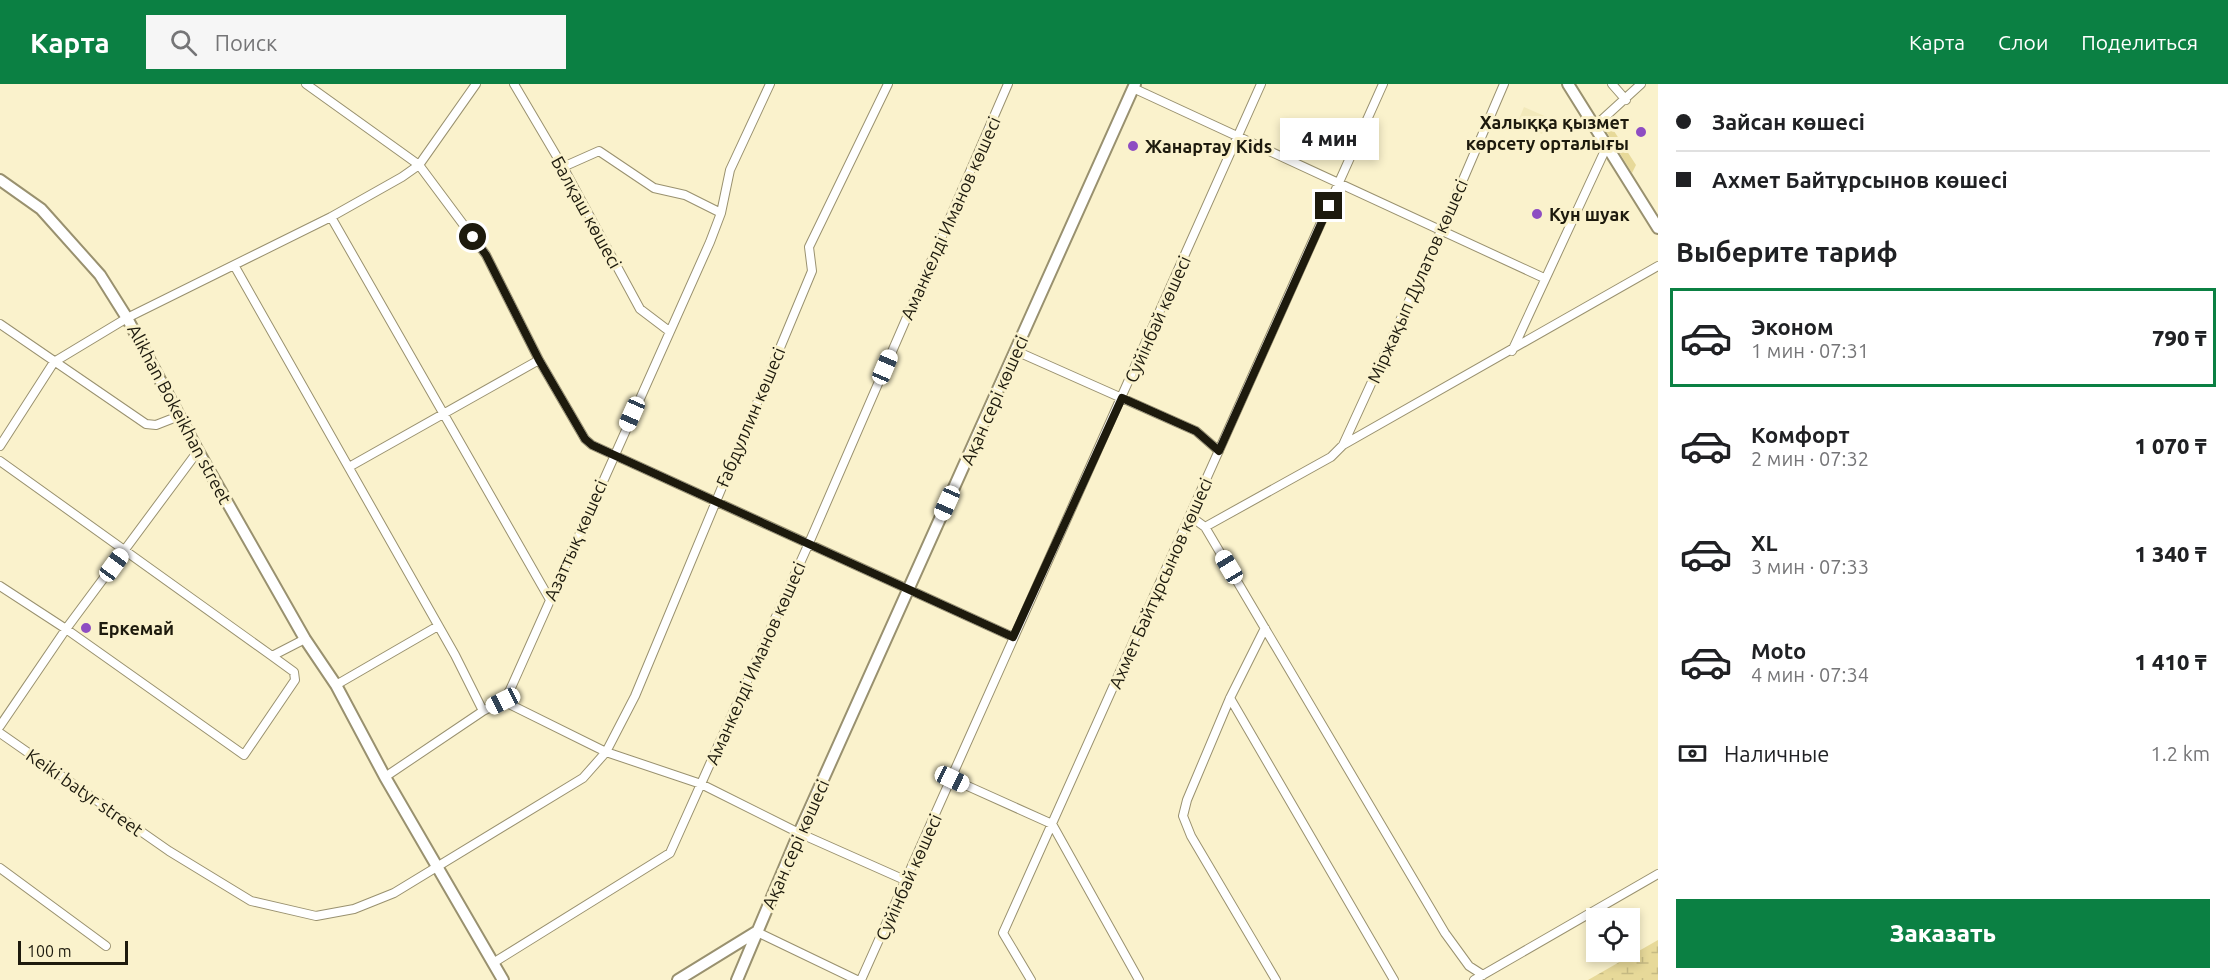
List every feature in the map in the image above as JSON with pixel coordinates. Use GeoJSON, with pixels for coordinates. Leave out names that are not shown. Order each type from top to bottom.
{"type":"FeatureCollection","features":[{"type":"Feature","properties":{"kind":"street"},"geometry":{"type":"LineString","coordinates":[[306,84],[419,165],[486,255],[539,360],[585,439],[715,502],[1013,637]]}},
{"type":"Feature","properties":{"kind":"street"},"geometry":{"type":"LineString","coordinates":[[419,165],[476,84]]}},
{"type":"Feature","properties":{"kind":"street","name":"Балқаш көшесі"},"geometry":{"type":"LineString","coordinates":[[514,84],[563,167],[640,309],[669,331]]}},
{"type":"Feature","properties":{"kind":"street","name":"Азаттық көшесі"},"geometry":{"type":"LineString","coordinates":[[503,701],[721,213],[730,170],[770,84]]}},
{"type":"Feature","properties":{"kind":"street","name":"Ғабдуллин көшесі"},"geometry":{"type":"LineString","coordinates":[[438,866],[583,778],[606,752],[635,696],[692,565],[715,502],[812,271],[809,247],[888,84]]}},
{"type":"Feature","properties":{"kind":"street","name":"Аманкелді Иманов көшесі"},"geometry":{"type":"LineString","coordinates":[[493,963],[670,853],[809,543],[1008,84]]}},
{"type":"Feature","properties":{"kind":"street","name":"Суйінбай көшесі"},"geometry":{"type":"LineString","coordinates":[[859,980],[907,881],[1013,637],[1261,84]]}},
{"type":"Feature","properties":{"kind":"street","name":"Ахмет Байтұрсынов көшесі"},"geometry":{"type":"LineString","coordinates":[[1031,980],[1003,933],[1383,84]]}},
{"type":"Feature","properties":{"kind":"street","name":"Міржақып Дулатов көшесі"},"geometry":{"type":"LineString","coordinates":[[1343,445],[1441,231],[1504,84]]}},
{"type":"Feature","properties":{"kind":"street"},"geometry":{"type":"LineString","coordinates":[[1568,84],[1658,228]]}},
{"type":"Feature","properties":{"kind":"street"},"geometry":{"type":"LineString","coordinates":[[1612,84],[1626,100]]}},
{"type":"Feature","properties":{"kind":"street"},"geometry":{"type":"LineString","coordinates":[[1595,126],[1641,84]]}},
{"type":"Feature","properties":{"kind":"street"},"geometry":{"type":"LineString","coordinates":[[1134,86],[1338,185],[1544,278]]}},
{"type":"Feature","properties":{"kind":"street","name":"Ақан сері көшесі"},"geometry":{"type":"LineString","coordinates":[[736,980],[799,833],[1134,86]]}},
{"type":"Feature","properties":{"kind":"street"},"geometry":{"type":"LineString","coordinates":[[1512,351],[1607,146]]}},
{"type":"Feature","properties":{"kind":"street"},"geometry":{"type":"LineString","coordinates":[[563,167],[599,151],[654,188],[685,195],[721,213]]}},
{"type":"Feature","properties":{"kind":"street","name":"Alikhan Bokeikhan street"},"geometry":{"type":"LineString","coordinates":[[419,165],[376,194],[128,318],[198,451],[305,639],[336,685],[385,777],[503,980]]}},
{"type":"Feature","properties":{"kind":"street"},"geometry":{"type":"LineString","coordinates":[[0,180],[41,209],[100,274],[128,318],[54,362],[0,446]]}},
{"type":"Feature","properties":{"kind":"street"},"geometry":{"type":"LineString","coordinates":[[331,217],[549,598]]}},
{"type":"Feature","properties":{"kind":"street"},"geometry":{"type":"LineString","coordinates":[[234,265],[438,626],[483,711]]}},
{"type":"Feature","properties":{"kind":"street"},"geometry":{"type":"LineString","coordinates":[[1205,527],[1331,457],[1343,445],[1658,266]]}},
{"type":"Feature","properties":{"kind":"street"},"geometry":{"type":"LineString","coordinates":[[0,324],[146,424],[156,424],[179,416]]}},
{"type":"Feature","properties":{"kind":"street"},"geometry":{"type":"LineString","coordinates":[[1016,351],[1196,431],[1219,451]]}},
{"type":"Feature","properties":{"kind":"street"},"geometry":{"type":"LineString","coordinates":[[349,467],[539,360]]}},
{"type":"Feature","properties":{"kind":"street"},"geometry":{"type":"LineString","coordinates":[[0,726],[66,629],[198,451]]}},
{"type":"Feature","properties":{"kind":"street"},"geometry":{"type":"LineString","coordinates":[[0,460],[294,672],[295,680],[244,755],[66,629],[0,586]]}},
{"type":"Feature","properties":{"kind":"street"},"geometry":{"type":"LineString","coordinates":[[1190,516],[1205,527],[1445,933],[1469,966],[1483,975]]}},
{"type":"Feature","properties":{"kind":"street"},"geometry":{"type":"LineString","coordinates":[[336,685],[438,626]]}},
{"type":"Feature","properties":{"kind":"street"},"geometry":{"type":"LineString","coordinates":[[1265,628],[1230,698],[1187,800],[1183,816],[1191,836],[1276,980]]}},
{"type":"Feature","properties":{"kind":"street"},"geometry":{"type":"LineString","coordinates":[[272,656],[305,639]]}},
{"type":"Feature","properties":{"kind":"street"},"geometry":{"type":"LineString","coordinates":[[1230,698],[1394,980]]}},
{"type":"Feature","properties":{"kind":"street"},"geometry":{"type":"LineString","coordinates":[[385,777],[483,711],[503,701],[606,752],[701,784],[799,833],[907,881]]}},
{"type":"Feature","properties":{"kind":"street","name":"Keiki batyr street"},"geometry":{"type":"LineString","coordinates":[[0,734],[169,851],[251,901],[316,916],[354,909],[394,893],[438,866]]}},
{"type":"Feature","properties":{"kind":"street"},"geometry":{"type":"LineString","coordinates":[[952,779],[1052,824],[1139,980]]}},
{"type":"Feature","properties":{"kind":"street"},"geometry":{"type":"LineString","coordinates":[[0,868],[105,946]]}},
{"type":"Feature","properties":{"kind":"street"},"geometry":{"type":"LineString","coordinates":[[1474,980],[1658,874]]}},
{"type":"Feature","properties":{"kind":"street"},"geometry":{"type":"LineString","coordinates":[[678,980],[757,932],[859,980]]}},
{"type":"Feature","properties":{"kind":"shaded area"},"geometry":{"type":"Polygon","coordinates":[[[1524,107],[1549,118],[1542,134],[1517,124],[1524,107]]]}},
{"type":"Feature","properties":{"kind":"green space"},"geometry":{"type":"Polygon","coordinates":[[[1612,118],[1615,122],[1612,128],[1636,165],[1632,173],[1606,131],[1612,118]]]}},
{"type":"Feature","properties":{"kind":"green space"},"geometry":{"type":"Polygon","coordinates":[[[1658,940],[1658,980],[1588,980],[1620,962],[1640,962],[1640,950],[1658,940]]]}},
{"type":"Feature","properties":{"kind":"place","name":"Халыққа қызмет көрсету орталығы"},"geometry":{"type":"Point","coordinates":[1641,132]}},
{"type":"Feature","properties":{"kind":"place","name":"Жанартау Kids"},"geometry":{"type":"Point","coordinates":[1133,146]}},
{"type":"Feature","properties":{"kind":"place","name":"Кун шуак"},"geometry":{"type":"Point","coordinates":[1537,214]}},
{"type":"Feature","properties":{"kind":"place","name":"Еркемай"},"geometry":{"type":"Point","coordinates":[86,628]}},
{"type":"Feature","properties":{"kind":"route"},"geometry":{"type":"LineString","coordinates":[[473,237],[486,255],[539,360],[585,439],[592,445],[1013,637],[1122,398],[1196,431],[1219,451],[1329,206]]}}]}
